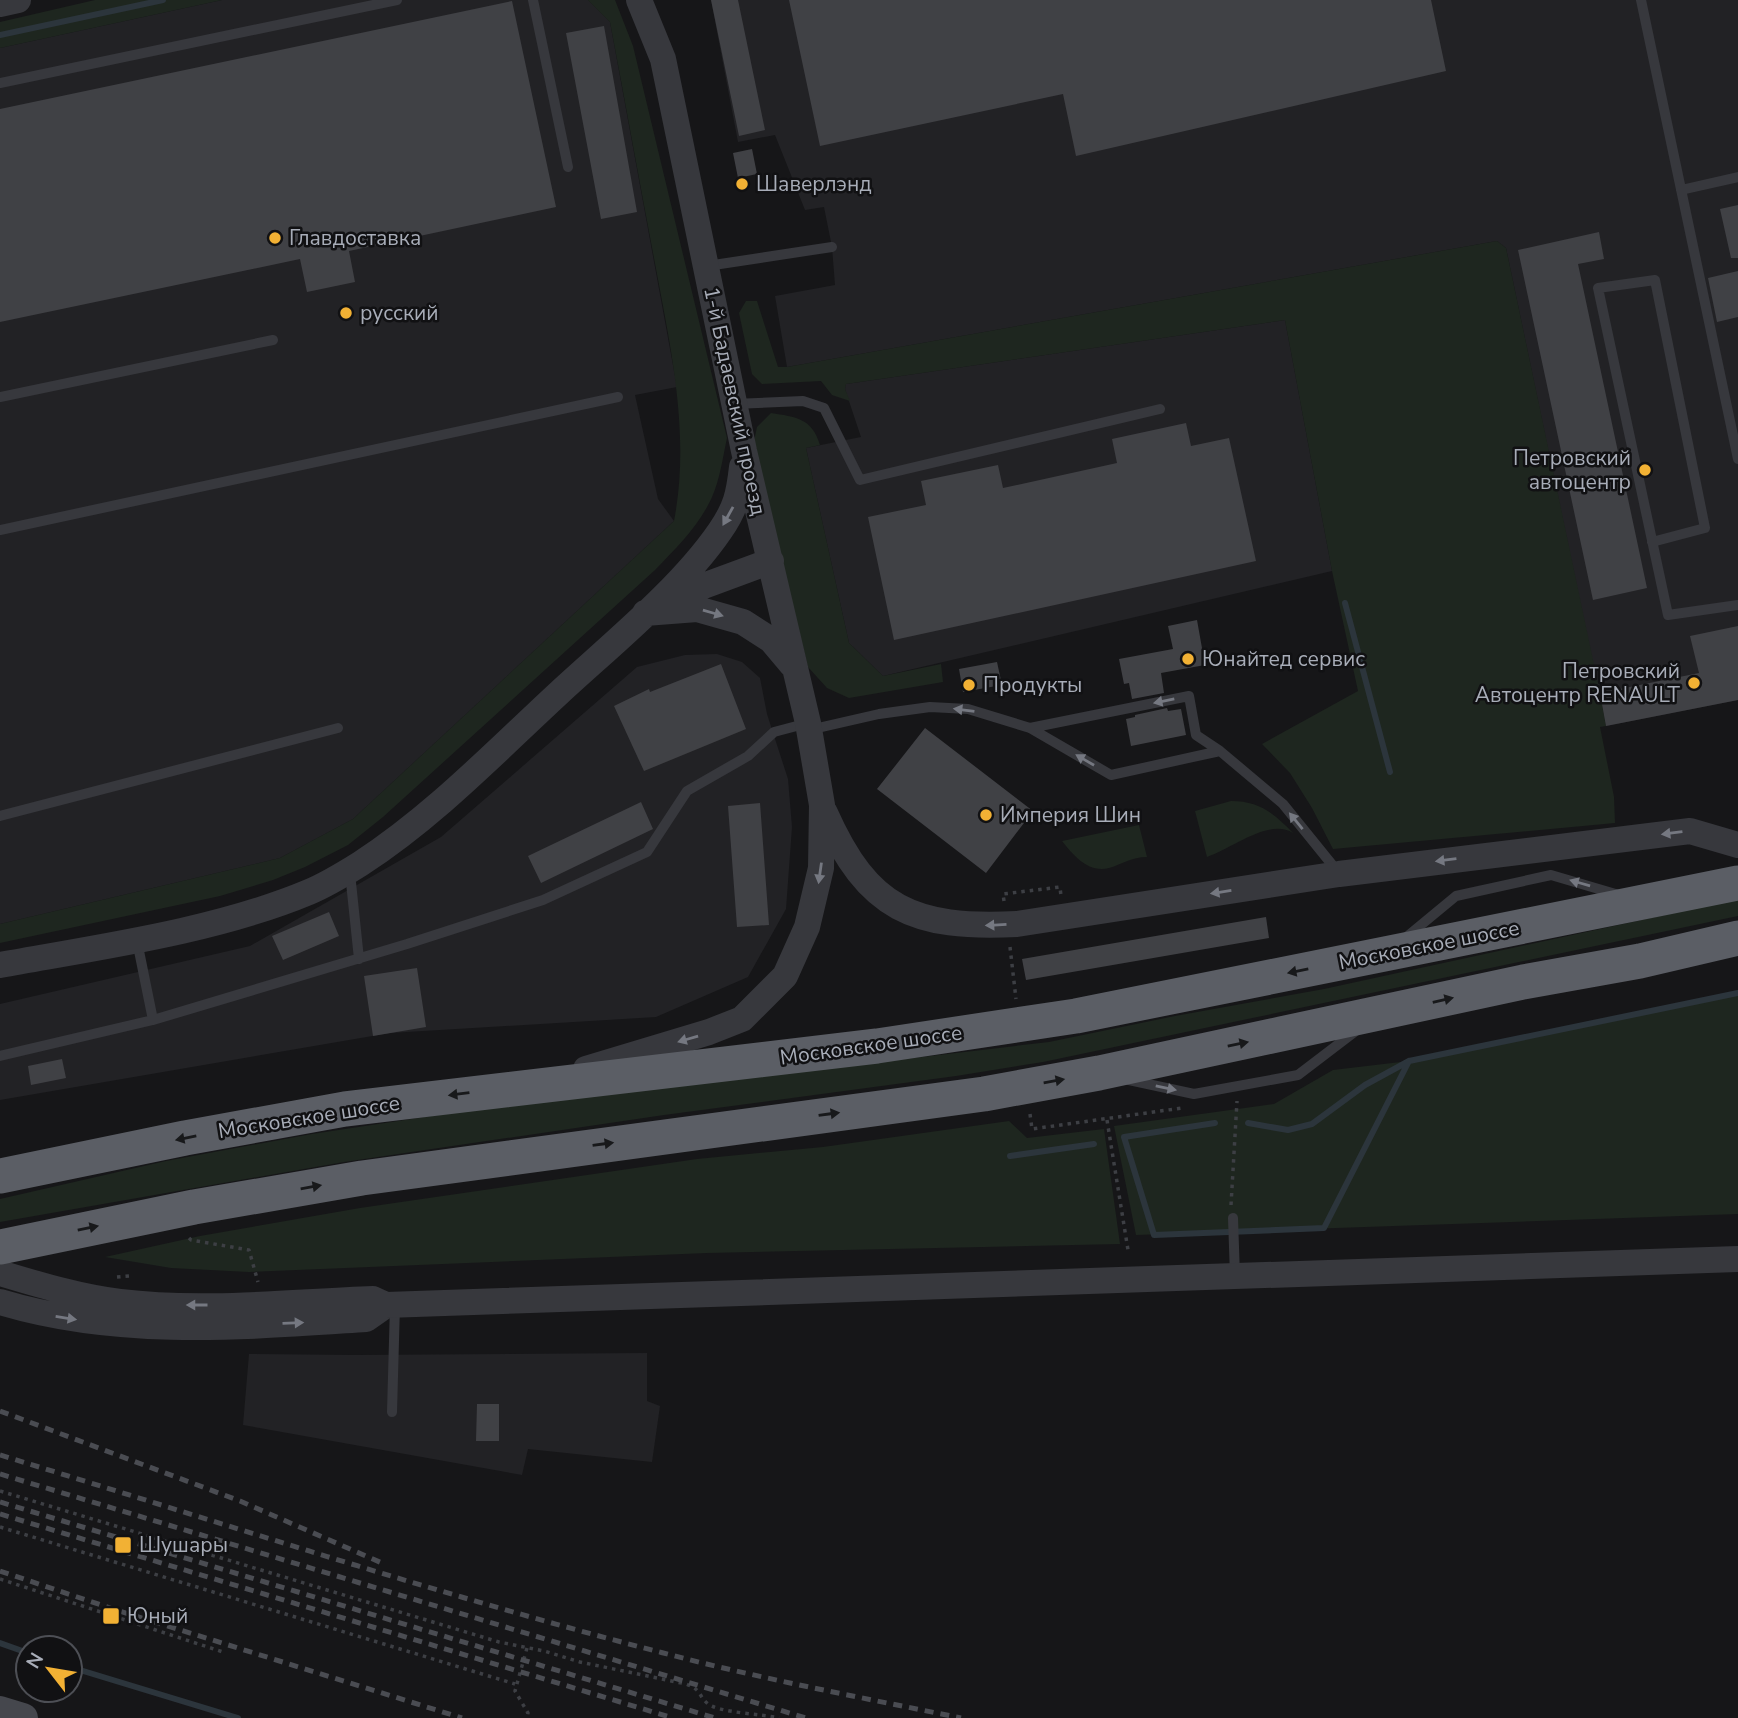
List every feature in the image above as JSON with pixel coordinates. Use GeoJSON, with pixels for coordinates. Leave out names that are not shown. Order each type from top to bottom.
{"type":"FeatureCollection","features":[{"type":"Feature","properties":{"kind":"highway","name":"Московское шоссе"},"geometry":{"type":"LineString","coordinates":[[0,1176],[345,1109],[877,1046],[1063,1018],[1738,883]]}},
{"type":"Feature","properties":{"kind":"highway"},"geometry":{"type":"LineString","coordinates":[[10,1244],[194,1207],[362,1178],[984,1094],[1099,1073],[1523,982],[1640,961],[1738,938]]}},
{"type":"Feature","properties":{"kind":"main road"},"geometry":{"type":"LineString","coordinates":[[0,1710],[23,1718]]}},
{"type":"Feature","properties":{"kind":"street"},"geometry":{"type":"LineString","coordinates":[[0,4],[18,0]]}},
{"type":"Feature","properties":{"kind":"street","name":"1-й Бадаевский проезд"},"geometry":{"type":"LineString","coordinates":[[639,0],[663,59],[744,451],[808,726],[822,805]]}},
{"type":"Feature","properties":{"kind":"street"},"geometry":{"type":"LineString","coordinates":[[0,965],[137,939],[247,914],[310,892],[390,845],[437,807],[688,570],[720,531],[738,499],[744,451]]}},
{"type":"Feature","properties":{"kind":"street"},"geometry":{"type":"LineString","coordinates":[[645,613],[771,561]]}},
{"type":"Feature","properties":{"kind":"street"},"geometry":{"type":"LineString","coordinates":[[645,613],[697,609],[743,622],[771,640],[796,670]]}},
{"type":"Feature","properties":{"kind":"street"},"geometry":{"type":"LineString","coordinates":[[822,805],[839,844],[861,878],[881,897],[902,910],[928,919],[982,926],[1017,924],[1339,874],[1690,831],[1738,845]]}},
{"type":"Feature","properties":{"kind":"street"},"geometry":{"type":"LineString","coordinates":[[527,1086],[731,1025],[764,999],[785,976],[807,927],[816,898],[821,868],[822,805]]}},
{"type":"Feature","properties":{"kind":"street"},"geometry":{"type":"LineString","coordinates":[[1640,961],[1695,962],[1738,954]]}},
{"type":"Feature","properties":{"kind":"street"},"geometry":{"type":"LineString","coordinates":[[0,1273],[61,1292],[164,1306],[373,1298],[391,1305],[1738,1259]]}},
{"type":"Feature","properties":{"kind":"street"},"geometry":{"type":"LineString","coordinates":[[0,1302],[62,1317],[158,1327],[366,1319],[391,1305]]}},
{"type":"Feature","properties":{"kind":"lane"},"geometry":{"type":"LineString","coordinates":[[0,83],[397,0]]}},
{"type":"Feature","properties":{"kind":"lane"},"geometry":{"type":"LineString","coordinates":[[533,0],[568,167]]}},
{"type":"Feature","properties":{"kind":"lane"},"geometry":{"type":"LineString","coordinates":[[1641,0],[1738,459]]}},
{"type":"Feature","properties":{"kind":"lane"},"geometry":{"type":"LineString","coordinates":[[1681,190],[1738,177]]}},
{"type":"Feature","properties":{"kind":"lane"},"geometry":{"type":"LineString","coordinates":[[706,266],[832,247]]}},
{"type":"Feature","properties":{"kind":"lane"},"geometry":{"type":"LineString","coordinates":[[1652,541],[1705,528],[1655,280],[1598,288],[1652,541],[1668,615],[1738,605]]}},
{"type":"Feature","properties":{"kind":"lane"},"geometry":{"type":"LineString","coordinates":[[0,397],[273,340]]}},
{"type":"Feature","properties":{"kind":"lane"},"geometry":{"type":"LineString","coordinates":[[0,530],[618,397]]}},
{"type":"Feature","properties":{"kind":"lane"},"geometry":{"type":"LineString","coordinates":[[734,404],[803,401],[824,408],[860,480],[1160,408]]}},
{"type":"Feature","properties":{"kind":"lane"},"geometry":{"type":"LineString","coordinates":[[1030,728],[1189,696],[1196,734],[1283,804],[1339,874]]}},
{"type":"Feature","properties":{"kind":"lane"},"geometry":{"type":"LineString","coordinates":[[0,1056],[153,1020],[543,900],[648,852],[687,791],[748,756],[774,733],[879,714],[930,708],[968,709],[1030,728],[1111,775],[1220,751]]}},
{"type":"Feature","properties":{"kind":"lane"},"geometry":{"type":"LineString","coordinates":[[0,816],[338,728]]}},
{"type":"Feature","properties":{"kind":"lane"},"geometry":{"type":"LineString","coordinates":[[349,870],[359,958]]}},
{"type":"Feature","properties":{"kind":"lane"},"geometry":{"type":"LineString","coordinates":[[137,939],[153,1020]]}},
{"type":"Feature","properties":{"kind":"lane"},"geometry":{"type":"LineString","coordinates":[[1233,1218],[1235,1276]]}},
{"type":"Feature","properties":{"kind":"lane"},"geometry":{"type":"LineString","coordinates":[[391,1305],[392,1412]]}},
{"type":"Feature","properties":{"kind":"path"},"geometry":{"type":"LineString","coordinates":[[1003,894],[1059,887]]}},
{"type":"Feature","properties":{"kind":"path"},"geometry":{"type":"LineString","coordinates":[[1233,1218],[1231,1202],[1237,1099]]}},
{"type":"Feature","properties":{"kind":"path"},"geometry":{"type":"LineString","coordinates":[[1107,1120],[1128,1250]]}},
{"type":"Feature","properties":{"kind":"path"},"geometry":{"type":"LineString","coordinates":[[1032,1129],[1094,1122]]}},
{"type":"Feature","properties":{"kind":"path"},"geometry":{"type":"LineString","coordinates":[[190,1238],[249,1250],[258,1282]]}},
{"type":"Feature","properties":{"kind":"path"},"geometry":{"type":"LineString","coordinates":[[0,1491],[485,1638],[580,1662],[686,1684],[698,1690],[706,1703],[740,1713],[779,1718]]}},
{"type":"Feature","properties":{"kind":"path"},"geometry":{"type":"LineString","coordinates":[[0,1527],[515,1684]]}},
{"type":"Feature","properties":{"kind":"path"},"geometry":{"type":"LineString","coordinates":[[0,1579],[223,1652]]}},
{"type":"Feature","properties":{"kind":"path"},"geometry":{"type":"LineString","coordinates":[[527,1648],[515,1684],[515,1691],[528,1713],[527,1718]]}},
{"type":"Feature","properties":{"kind":"shaded area"},"geometry":{"type":"Polygon","coordinates":[[[95,0],[222,0],[0,48],[0,22],[95,0]]]}},
{"type":"Feature","properties":{"kind":"shaded area"},"geometry":{"type":"Polygon","coordinates":[[[222,0],[588,0],[610,22],[677,387],[635,395],[658,499],[674,521],[353,819],[280,858],[0,924],[0,48],[222,0]]]}},
{"type":"Feature","properties":{"kind":"shaded area"},"geometry":{"type":"Polygon","coordinates":[[[588,0],[615,0],[633,46],[727,438],[717,482],[702,516],[655,570],[383,817],[348,845],[273,880],[220,896],[0,943],[0,924],[280,858],[353,819],[674,521],[680,455],[672,356],[610,22],[588,0]]]}},
{"type":"Feature","properties":{"kind":"shaded area"},"geometry":{"type":"Polygon","coordinates":[[[711,0],[1738,0],[1738,700],[1606,726],[1506,248],[1497,241],[787,367],[775,296],[835,285],[832,247],[824,207],[805,210],[775,135],[738,142],[711,0]]]}},
{"type":"Feature","properties":{"kind":"shaded area"},"geometry":{"type":"Polygon","coordinates":[[[1497,241],[1506,248],[1600,693],[1606,726],[1600,727],[1614,797],[1615,823],[1333,849],[1290,773],[1262,744],[1358,691],[1332,571],[1285,320],[846,384],[845,389],[850,401],[832,395],[821,381],[762,384],[752,374],[739,313],[746,301],[757,301],[778,367],[787,367],[1497,241]]]}},
{"type":"Feature","properties":{"kind":"shaded area"},"geometry":{"type":"Polygon","coordinates":[[[1285,320],[1332,571],[883,676],[849,643],[806,448],[861,437],[845,389],[846,384],[1285,320]]]}},
{"type":"Feature","properties":{"kind":"shaded area"},"geometry":{"type":"Polygon","coordinates":[[[771,413],[802,420],[817,436],[820,445],[806,448],[849,643],[883,676],[941,664],[943,682],[849,698],[827,688],[808,667],[753,446],[757,427],[771,413]]]}},
{"type":"Feature","properties":{"kind":"shaded area"},"geometry":{"type":"Polygon","coordinates":[[[717,654],[742,662],[760,678],[767,714],[788,779],[792,827],[786,909],[748,977],[656,1017],[390,1033],[0,1100],[0,1004],[250,946],[441,837],[637,667],[685,655],[717,654]]]}},
{"type":"Feature","properties":{"kind":"shaded area"},"geometry":{"type":"Polygon","coordinates":[[[1231,801],[1258,806],[1293,833],[1283,829],[1262,832],[1207,857],[1195,811],[1231,801]]]}},
{"type":"Feature","properties":{"kind":"shaded area"},"geometry":{"type":"Polygon","coordinates":[[[1139,825],[1147,857],[1132,859],[1109,868],[1088,866],[1062,841],[1139,825]]]}},
{"type":"Feature","properties":{"kind":"shaded area"},"geometry":{"type":"Polygon","coordinates":[[[1738,899],[1738,916],[1043,1062],[344,1162],[0,1222],[0,1199],[166,1161],[312,1134],[478,1109],[1049,1042],[1324,989],[1738,899]]]}},
{"type":"Feature","properties":{"kind":"shaded area"},"geometry":{"type":"Polygon","coordinates":[[[1738,993],[1738,1214],[1136,1235],[1114,1126],[1274,1104],[1333,1070],[1409,1061],[1738,993]]]}},
{"type":"Feature","properties":{"kind":"shaded area"},"geometry":{"type":"Polygon","coordinates":[[[1009,1121],[1027,1138],[1104,1129],[1120,1244],[707,1253],[249,1272],[171,1268],[105,1257],[200,1236],[360,1208],[697,1159],[823,1147],[1009,1121]]]}},
{"type":"Feature","properties":{"kind":"shaded area"},"geometry":{"type":"Polygon","coordinates":[[[647,1353],[647,1401],[660,1406],[652,1462],[528,1449],[522,1475],[243,1425],[249,1354],[647,1353]]]}},
{"type":"Feature","properties":{"kind":"building"},"geometry":{"type":"Polygon","coordinates":[[[711,0],[738,0],[765,130],[739,136],[711,0]]]}},
{"type":"Feature","properties":{"kind":"building"},"geometry":{"type":"Polygon","coordinates":[[[789,0],[1431,0],[1446,71],[1076,156],[1063,94],[820,146],[789,0]]]}},
{"type":"Feature","properties":{"kind":"building"},"geometry":{"type":"Polygon","coordinates":[[[512,1],[556,207],[349,251],[355,282],[307,292],[300,259],[0,322],[0,109],[512,1]]]}},
{"type":"Feature","properties":{"kind":"building"},"geometry":{"type":"Polygon","coordinates":[[[604,26],[637,212],[601,219],[566,33],[604,26]]]}},
{"type":"Feature","properties":{"kind":"building"},"geometry":{"type":"Polygon","coordinates":[[[752,149],[757,174],[738,178],[733,153],[752,149]]]}},
{"type":"Feature","properties":{"kind":"building"},"geometry":{"type":"Polygon","coordinates":[[[1738,205],[1738,258],[1731,258],[1720,209],[1738,205]]]}},
{"type":"Feature","properties":{"kind":"building"},"geometry":{"type":"Polygon","coordinates":[[[1599,232],[1604,259],[1578,264],[1647,588],[1593,600],[1518,250],[1599,232]]]}},
{"type":"Feature","properties":{"kind":"building"},"geometry":{"type":"Polygon","coordinates":[[[1738,271],[1738,317],[1717,322],[1708,278],[1738,271]]]}},
{"type":"Feature","properties":{"kind":"building"},"geometry":{"type":"Polygon","coordinates":[[[1186,423],[1191,446],[1229,438],[1256,561],[894,640],[868,517],[926,505],[921,481],[998,465],[1003,488],[1117,463],[1112,439],[1186,423]]]}},
{"type":"Feature","properties":{"kind":"building"},"geometry":{"type":"Polygon","coordinates":[[[1197,620],[1205,665],[1161,673],[1164,693],[1132,699],[1129,683],[1124,684],[1119,659],[1173,649],[1168,626],[1197,620]]]}},
{"type":"Feature","properties":{"kind":"building","name":"Петровский Автоцентр RENAULT"},"geometry":{"type":"Polygon","coordinates":[[[1738,626],[1738,700],[1606,726],[1600,693],[1699,673],[1690,636],[1738,626]]]}},
{"type":"Feature","properties":{"kind":"building"},"geometry":{"type":"Polygon","coordinates":[[[997,662],[1002,685],[963,692],[959,669],[997,662]]]}},
{"type":"Feature","properties":{"kind":"building"},"geometry":{"type":"Polygon","coordinates":[[[721,664],[746,729],[644,771],[614,706],[649,689],[650,692],[721,664]]]}},
{"type":"Feature","properties":{"kind":"building"},"geometry":{"type":"Polygon","coordinates":[[[1167,708],[1168,711],[1181,709],[1186,735],[1131,746],[1126,719],[1167,708]]]}},
{"type":"Feature","properties":{"kind":"building"},"geometry":{"type":"Polygon","coordinates":[[[925,728],[1033,811],[986,873],[877,789],[925,728]]]}},
{"type":"Feature","properties":{"kind":"building"},"geometry":{"type":"Polygon","coordinates":[[[641,802],[653,829],[541,883],[528,856],[641,802]]]}},
{"type":"Feature","properties":{"kind":"building"},"geometry":{"type":"Polygon","coordinates":[[[760,803],[769,925],[737,927],[728,806],[760,803]]]}},
{"type":"Feature","properties":{"kind":"building"},"geometry":{"type":"Polygon","coordinates":[[[329,912],[339,936],[283,960],[272,936],[329,912]]]}},
{"type":"Feature","properties":{"kind":"building"},"geometry":{"type":"Polygon","coordinates":[[[1266,917],[1269,938],[1026,980],[1022,959],[1266,917]]]}},
{"type":"Feature","properties":{"kind":"building"},"geometry":{"type":"Polygon","coordinates":[[[417,968],[426,1027],[373,1036],[364,976],[417,968]]]}},
{"type":"Feature","properties":{"kind":"building"},"geometry":{"type":"Polygon","coordinates":[[[62,1059],[66,1078],[31,1085],[28,1066],[62,1059]]]}},
{"type":"Feature","properties":{"kind":"building"},"geometry":{"type":"Polygon","coordinates":[[[477,1404],[499,1404],[499,1441],[476,1441],[477,1404]]]}},
{"type":"Feature","properties":{"kind":"waterway"},"geometry":{"type":"LineString","coordinates":[[0,35],[163,0]]}},
{"type":"Feature","properties":{"kind":"waterway"},"geometry":{"type":"LineString","coordinates":[[1345,603],[1390,772]]}},
{"type":"Feature","properties":{"kind":"waterway"},"geometry":{"type":"LineString","coordinates":[[1248,1123],[1288,1130],[1312,1124],[1365,1085],[1409,1061],[1738,993]]}},
{"type":"Feature","properties":{"kind":"waterway"},"geometry":{"type":"LineString","coordinates":[[1215,1123],[1124,1137],[1154,1235],[1324,1228],[1409,1061]]}},
{"type":"Feature","properties":{"kind":"waterway"},"geometry":{"type":"LineString","coordinates":[[1010,1156],[1094,1144]]}},
{"type":"Feature","properties":{"kind":"waterway"},"geometry":{"type":"LineString","coordinates":[[0,1643],[14,1648]]}},
{"type":"Feature","properties":{"kind":"waterway"},"geometry":{"type":"LineString","coordinates":[[84,1671],[238,1718]]}},
{"type":"Feature","properties":{"kind":"railway"},"geometry":{"type":"LineString","coordinates":[[0,1411],[240,1501],[382,1563]]}},
{"type":"Feature","properties":{"kind":"railway"},"geometry":{"type":"LineString","coordinates":[[0,1455],[586,1633],[743,1673],[961,1718]]}},
{"type":"Feature","properties":{"kind":"railway"},"geometry":{"type":"LineString","coordinates":[[0,1474],[806,1718]]}},
{"type":"Feature","properties":{"kind":"railway"},"geometry":{"type":"LineString","coordinates":[[0,1502],[715,1718]]}},
{"type":"Feature","properties":{"kind":"railway"},"geometry":{"type":"LineString","coordinates":[[0,1514],[673,1718]]}},
{"type":"Feature","properties":{"kind":"railway"},"geometry":{"type":"LineString","coordinates":[[0,1571],[462,1718]]}},
{"type":"Feature","properties":{"kind":"place","name":"Шаверлэнд"},"geometry":{"type":"Point","coordinates":[742,184]}},
{"type":"Feature","properties":{"kind":"place","name":"Главдоставка"},"geometry":{"type":"Point","coordinates":[275,238]}},
{"type":"Feature","properties":{"kind":"place","name":"русский"},"geometry":{"type":"Point","coordinates":[346,313]}},
{"type":"Feature","properties":{"kind":"place","name":"Петровский автоцентр"},"geometry":{"type":"Point","coordinates":[1645,470]}},
{"type":"Feature","properties":{"kind":"place","name":"Юнайтед сервис"},"geometry":{"type":"Point","coordinates":[1188,659]}},
{"type":"Feature","properties":{"kind":"place","name":"Петровский Автоцентр RENAULT"},"geometry":{"type":"Point","coordinates":[1694,683]}},
{"type":"Feature","properties":{"kind":"place","name":"Продукты"},"geometry":{"type":"Point","coordinates":[969,685]}},
{"type":"Feature","properties":{"kind":"place","name":"Империя Шин"},"geometry":{"type":"Point","coordinates":[986,815]}},
{"type":"Feature","properties":{"kind":"place","name":"Шушары"},"geometry":{"type":"Point","coordinates":[123,1545]}},
{"type":"Feature","properties":{"kind":"place","name":"Юный"},"geometry":{"type":"Point","coordinates":[111,1616]}}]}
